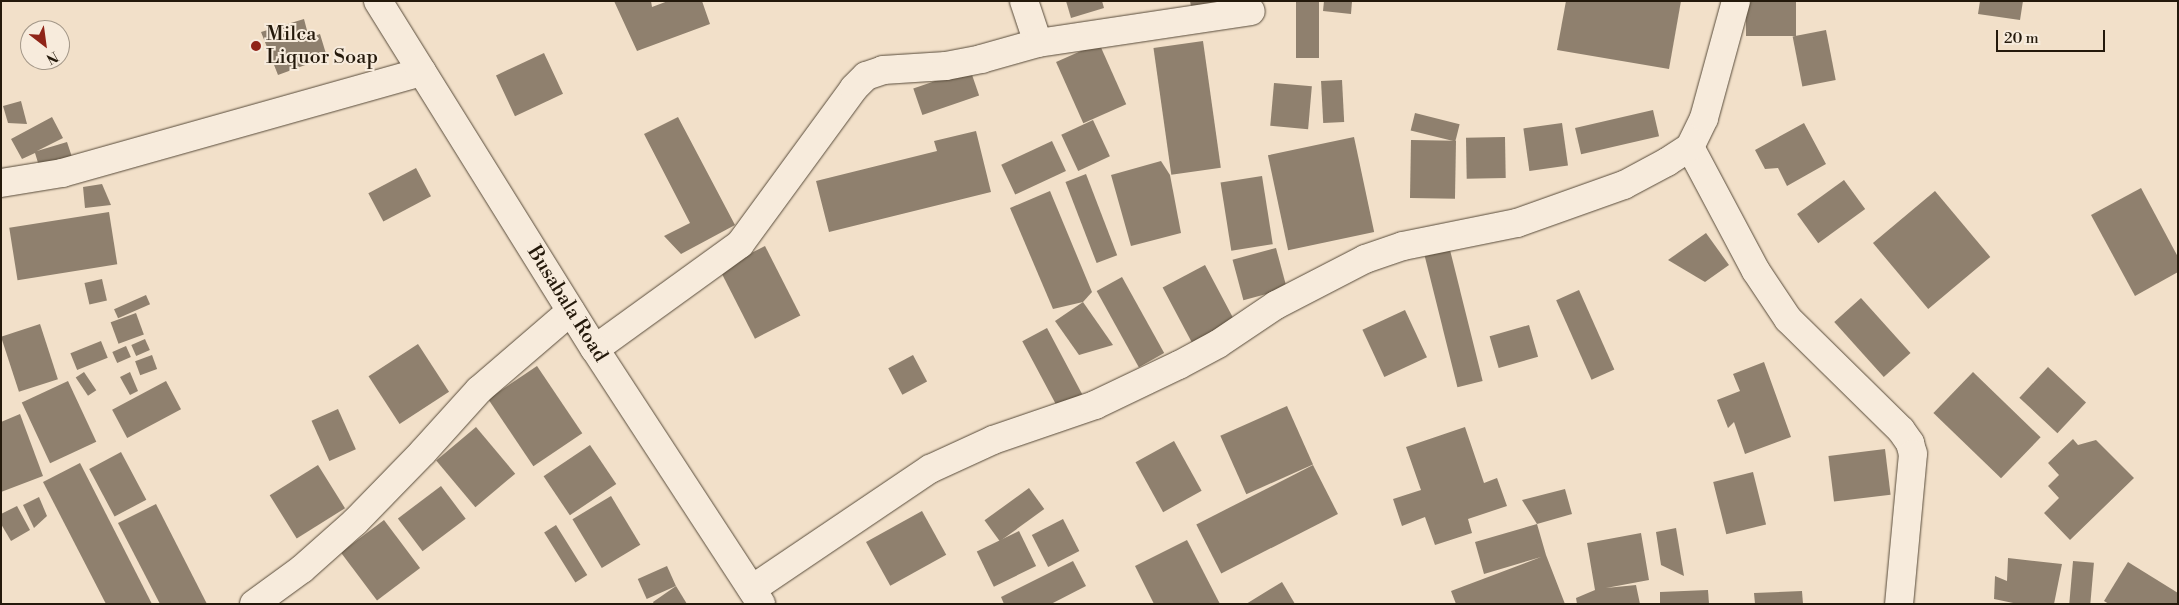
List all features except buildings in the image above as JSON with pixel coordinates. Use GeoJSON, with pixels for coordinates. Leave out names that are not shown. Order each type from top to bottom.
{"type":"FeatureCollection","features":[{"type":"Feature","properties":{"kind":"street","name":"Busabala Road"},"geometry":{"type":"LineString","coordinates":[[378,1],[595,349],[756,597]]}},
{"type":"Feature","properties":{"kind":"street"},"geometry":{"type":"LineString","coordinates":[[1024,1],[1038,43]]}},
{"type":"Feature","properties":{"kind":"street"},"geometry":{"type":"LineString","coordinates":[[756,597],[930,468],[992,440],[1095,404],[1179,365],[1218,344],[1276,305],[1365,259],[1403,246],[1517,223],[1624,185],[1690,147],[1704,118],[1736,1]]}},
{"type":"Feature","properties":{"kind":"street"},"geometry":{"type":"LineString","coordinates":[[595,349],[740,244],[854,88],[866,76],[883,70],[946,66],[1038,43],[1251,11]]}},
{"type":"Feature","properties":{"kind":"street"},"geometry":{"type":"LineString","coordinates":[[1,183],[62,173],[422,72]]}},
{"type":"Feature","properties":{"kind":"street"},"geometry":{"type":"LineString","coordinates":[[1690,147],[1756,271],[1788,319],[1902,430],[1910,443],[1913,454],[1899,604]]}},
{"type":"Feature","properties":{"kind":"street"},"geometry":{"type":"LineString","coordinates":[[254,604],[302,568],[355,522],[423,452],[479,390],[571,311]]}},
{"type":"Feature","properties":{"kind":"place","name":"Milca Liquor Soap"},"geometry":{"type":"Point","coordinates":[256,46]}}]}
